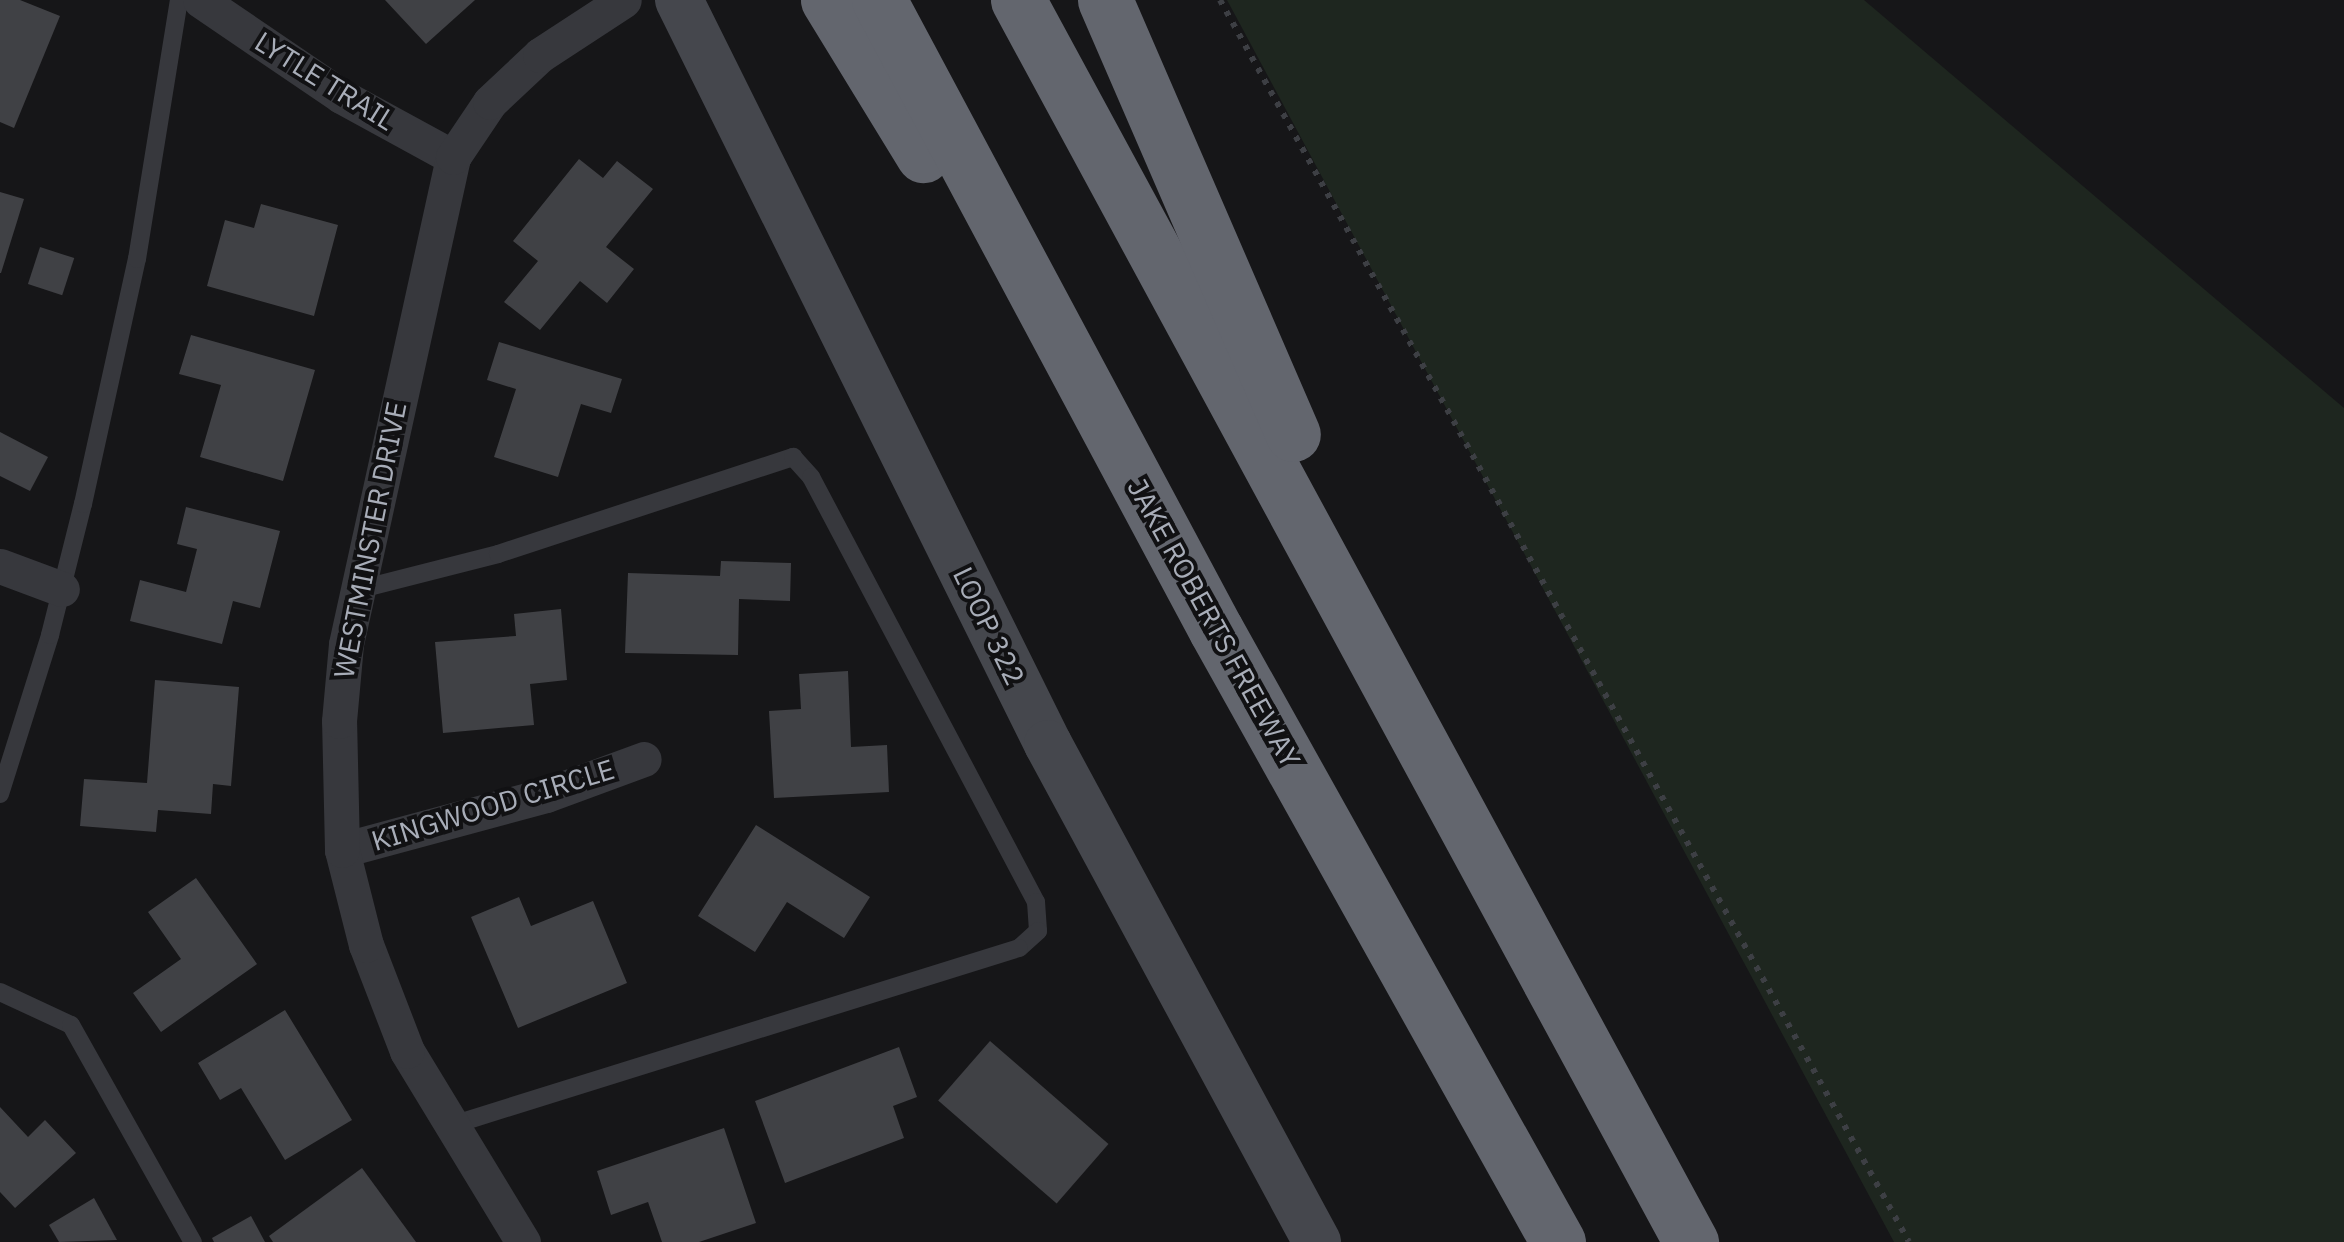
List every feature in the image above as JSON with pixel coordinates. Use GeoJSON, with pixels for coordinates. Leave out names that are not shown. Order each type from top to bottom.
{"type":"FeatureCollection","features":[{"type":"Feature","properties":{"kind":"highway"},"geometry":{"type":"LineString","coordinates":[[828,0],[1216,630]]}},
{"type":"Feature","properties":{"kind":"highway","name":"JAKE ROBERTS FREEWAY"},"geometry":{"type":"LineString","coordinates":[[879,0],[1216,630],[1558,1242]]}},
{"type":"Feature","properties":{"kind":"highway"},"geometry":{"type":"LineString","coordinates":[[1018,0],[1691,1242]]}},
{"type":"Feature","properties":{"kind":"highway"},"geometry":{"type":"LineString","coordinates":[[1105,0],[1229,292],[1504,896]]}},
{"type":"Feature","properties":{"kind":"main road","name":"LOOP 322"},"geometry":{"type":"LineString","coordinates":[[678,0],[1048,744],[1317,1242]]}},
{"type":"Feature","properties":{"kind":"street","name":"LYTLE TRAIL"},"geometry":{"type":"LineString","coordinates":[[200,0],[341,96],[453,157]]}},
{"type":"Feature","properties":{"kind":"street","name":"WESTMINSTER DRIVE"},"geometry":{"type":"LineString","coordinates":[[523,1242],[407,1051],[366,946],[342,850],[339,721],[346,644],[453,157],[490,102],[540,55],[624,0]]}},
{"type":"Feature","properties":{"kind":"street"},"geometry":{"type":"LineString","coordinates":[[0,566],[62,589]]}},
{"type":"Feature","properties":{"kind":"street","name":"KINGWOOD CIRCLE"},"geometry":{"type":"LineString","coordinates":[[342,850],[546,794],[644,759]]}},
{"type":"Feature","properties":{"kind":"lane"},"geometry":{"type":"LineString","coordinates":[[0,794],[62,589],[137,259],[179,0]]}},
{"type":"Feature","properties":{"kind":"lane"},"geometry":{"type":"LineString","coordinates":[[357,590],[498,554],[793,457],[812,478],[1036,902],[1038,931],[1019,948],[452,1126]]}},
{"type":"Feature","properties":{"kind":"lane"},"geometry":{"type":"LineString","coordinates":[[0,992],[71,1026],[193,1242]]}},
{"type":"Feature","properties":{"kind":"path"},"geometry":{"type":"LineString","coordinates":[[1220,0],[1909,1242]]}},
{"type":"Feature","properties":{"kind":"shaded area"},"geometry":{"type":"Polygon","coordinates":[[[1227,0],[1864,0],[2344,408],[2344,1242],[1894,1242],[1227,0]]]}},
{"type":"Feature","properties":{"kind":"building"},"geometry":{"type":"Polygon","coordinates":[[[0,0],[20,0],[60,16],[14,128],[0,122],[0,0]]]}},
{"type":"Feature","properties":{"kind":"building"},"geometry":{"type":"Polygon","coordinates":[[[385,0],[475,0],[426,44],[385,0]]]}},
{"type":"Feature","properties":{"kind":"building"},"geometry":{"type":"Polygon","coordinates":[[[579,159],[603,178],[617,161],[653,189],[606,247],[634,269],[607,303],[580,281],[540,330],[504,302],[538,261],[513,241],[579,159]]]}},
{"type":"Feature","properties":{"kind":"building"},"geometry":{"type":"Polygon","coordinates":[[[0,192],[24,199],[1,273],[0,273],[0,192]]]}},
{"type":"Feature","properties":{"kind":"building"},"geometry":{"type":"Polygon","coordinates":[[[261,204],[338,225],[314,316],[207,286],[225,220],[254,228],[261,204]]]}},
{"type":"Feature","properties":{"kind":"building"},"geometry":{"type":"Polygon","coordinates":[[[40,247],[74,258],[62,295],[28,284],[40,247]]]}},
{"type":"Feature","properties":{"kind":"building"},"geometry":{"type":"Polygon","coordinates":[[[191,335],[315,370],[283,481],[200,457],[221,385],[179,374],[191,335]]]}},
{"type":"Feature","properties":{"kind":"building"},"geometry":{"type":"Polygon","coordinates":[[[499,342],[622,379],[611,413],[581,404],[558,477],[494,457],[516,389],[487,380],[499,342]]]}},
{"type":"Feature","properties":{"kind":"building"},"geometry":{"type":"Polygon","coordinates":[[[0,432],[48,457],[30,491],[0,476],[0,432]]]}},
{"type":"Feature","properties":{"kind":"building"},"geometry":{"type":"Polygon","coordinates":[[[186,507],[280,531],[260,608],[233,601],[222,644],[130,621],[140,580],[186,592],[197,549],[177,544],[186,507]]]}},
{"type":"Feature","properties":{"kind":"building"},"geometry":{"type":"Polygon","coordinates":[[[721,561],[791,563],[790,601],[739,599],[738,655],[625,653],[628,573],[720,576],[721,561]]]}},
{"type":"Feature","properties":{"kind":"building"},"geometry":{"type":"Polygon","coordinates":[[[561,609],[567,680],[530,684],[534,725],[443,733],[435,642],[516,636],[514,614],[561,609]]]}},
{"type":"Feature","properties":{"kind":"building"},"geometry":{"type":"Polygon","coordinates":[[[848,671],[851,747],[887,745],[889,792],[774,798],[769,711],[801,709],[799,674],[848,671]]]}},
{"type":"Feature","properties":{"kind":"building"},"geometry":{"type":"Polygon","coordinates":[[[155,680],[239,687],[231,786],[213,784],[211,814],[158,810],[156,832],[80,826],[84,779],[147,783],[155,680]]]}},
{"type":"Feature","properties":{"kind":"building"},"geometry":{"type":"Polygon","coordinates":[[[756,825],[870,897],[844,938],[787,902],[755,952],[698,916],[756,825]]]}},
{"type":"Feature","properties":{"kind":"building"},"geometry":{"type":"Polygon","coordinates":[[[196,878],[257,964],[161,1032],[133,993],[181,959],[148,912],[196,878]]]}},
{"type":"Feature","properties":{"kind":"building"},"geometry":{"type":"Polygon","coordinates":[[[519,897],[531,926],[593,901],[627,983],[518,1028],[471,917],[519,897]]]}},
{"type":"Feature","properties":{"kind":"building"},"geometry":{"type":"Polygon","coordinates":[[[285,1010],[352,1120],[285,1160],[241,1088],[220,1100],[198,1063],[285,1010]]]}},
{"type":"Feature","properties":{"kind":"building"},"geometry":{"type":"Polygon","coordinates":[[[990,1041],[1108,1144],[1057,1204],[938,1101],[990,1041]]]}},
{"type":"Feature","properties":{"kind":"building"},"geometry":{"type":"Polygon","coordinates":[[[899,1047],[917,1097],[893,1106],[904,1138],[785,1183],[755,1101],[899,1047]]]}},
{"type":"Feature","properties":{"kind":"building"},"geometry":{"type":"Polygon","coordinates":[[[0,1107],[28,1137],[45,1120],[76,1153],[15,1208],[0,1192],[0,1107]]]}},
{"type":"Feature","properties":{"kind":"building"},"geometry":{"type":"Polygon","coordinates":[[[724,1128],[756,1223],[699,1242],[662,1242],[648,1202],[611,1215],[597,1171],[724,1128]]]}},
{"type":"Feature","properties":{"kind":"building"},"geometry":{"type":"Polygon","coordinates":[[[362,1168],[416,1242],[273,1242],[269,1236],[362,1168]]]}},
{"type":"Feature","properties":{"kind":"building"},"geometry":{"type":"Polygon","coordinates":[[[94,1198],[117,1240],[59,1242],[49,1225],[94,1198]]]}},
{"type":"Feature","properties":{"kind":"building"},"geometry":{"type":"Polygon","coordinates":[[[251,1216],[265,1242],[214,1242],[212,1238],[251,1216]]]}}]}
